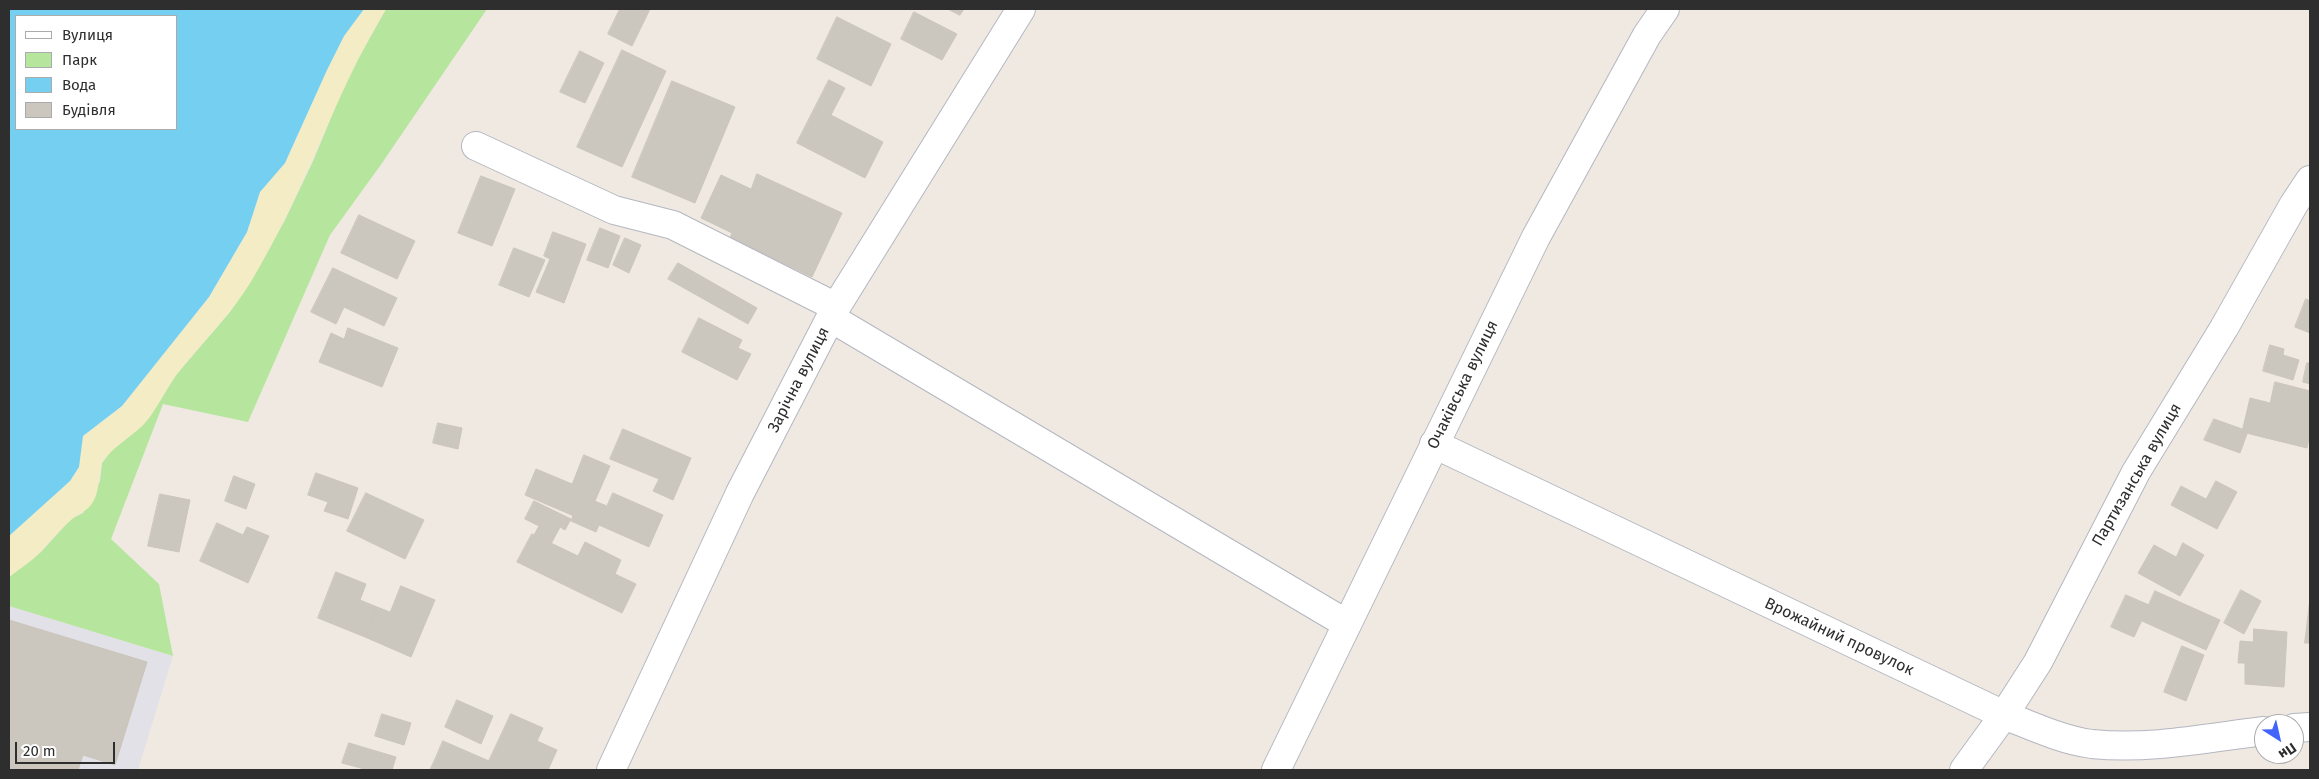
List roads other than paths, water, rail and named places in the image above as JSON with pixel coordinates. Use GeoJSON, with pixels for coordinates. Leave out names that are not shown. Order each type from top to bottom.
{"type":"FeatureCollection","features":[{"type":"Feature","properties":{"kind":"street","name":"Зарічна вулиця"},"geometry":{"type":"LineString","coordinates":[[612,770],[740,493],[833,313],[1021,9]]}},
{"type":"Feature","properties":{"kind":"street","name":"Очаківська вулиця"},"geometry":{"type":"LineString","coordinates":[[1276,770],[1536,237],[1648,36],[1665,9]]}},
{"type":"Feature","properties":{"kind":"street"},"geometry":{"type":"LineString","coordinates":[[476,146],[614,210],[673,225],[833,313],[1347,624]]}},
{"type":"Feature","properties":{"kind":"street","name":"Партизанська вулиця"},"geometry":{"type":"LineString","coordinates":[[1964,770],[2004,715],[2038,662],[2136,472],[2224,328],[2302,206],[2310,180]]}},
{"type":"Feature","properties":{"kind":"street","name":"Врожайний провулок"},"geometry":{"type":"LineString","coordinates":[[1434,444],[2004,715],[2059,736],[2090,744],[2130,746],[2254,732]]}},
{"type":"Feature","properties":{"kind":"water"},"geometry":{"type":"Polygon","coordinates":[[[9,9],[364,9],[344,36],[285,163],[260,192],[247,232],[209,297],[122,406],[83,436],[79,467],[70,481],[9,536],[9,9]]]}}]}
